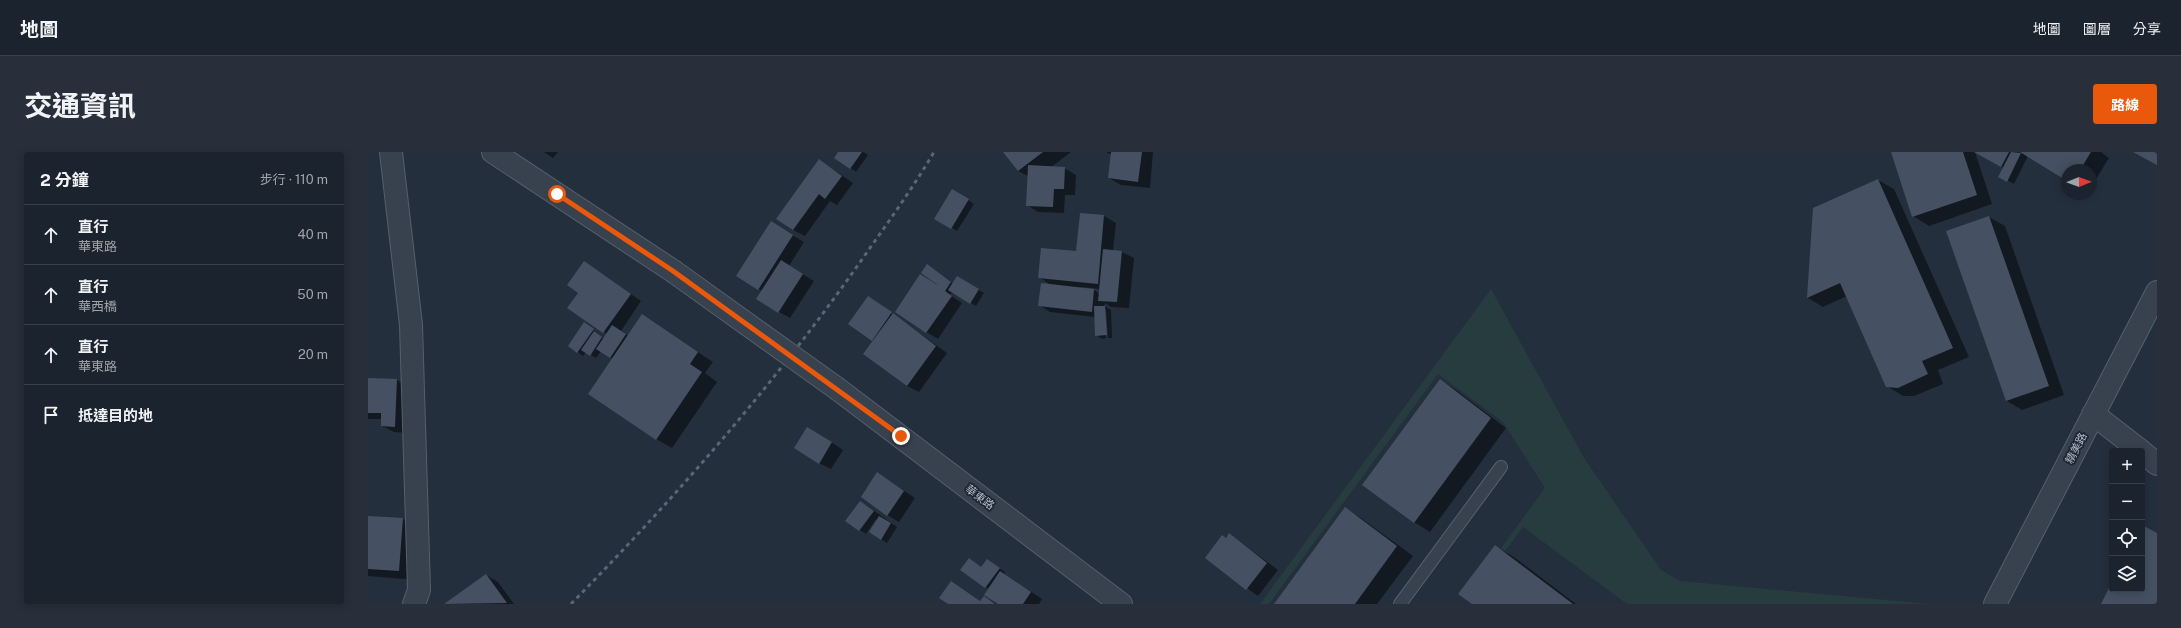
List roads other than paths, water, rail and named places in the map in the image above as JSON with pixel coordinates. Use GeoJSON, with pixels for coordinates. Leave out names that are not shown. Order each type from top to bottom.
{"type":"FeatureCollection","features":[{"type":"Feature","properties":{"kind":"street"},"geometry":{"type":"LineString","coordinates":[[391,152],[411,325],[419,590],[414,604]]}},
{"type":"Feature","properties":{"kind":"street","name":"華東路"},"geometry":{"type":"LineString","coordinates":[[493,152],[673,271],[839,390],[1121,604]]}},
{"type":"Feature","properties":{"kind":"street","name":"精美路"},"geometry":{"type":"LineString","coordinates":[[1994,604],[2157,292]]}},
{"type":"Feature","properties":{"kind":"street"},"geometry":{"type":"LineString","coordinates":[[2093,414],[2137,448]]}},
{"type":"Feature","properties":{"kind":"street"},"geometry":{"type":"LineString","coordinates":[[2145,454],[2157,464]]}},
{"type":"Feature","properties":{"kind":"lane"},"geometry":{"type":"LineString","coordinates":[[1400,604],[1500,468]]}},
{"type":"Feature","properties":{"kind":"railway"},"geometry":{"type":"LineString","coordinates":[[571,604],[685,482],[792,355],[907,195],[934,152]]}}]}
